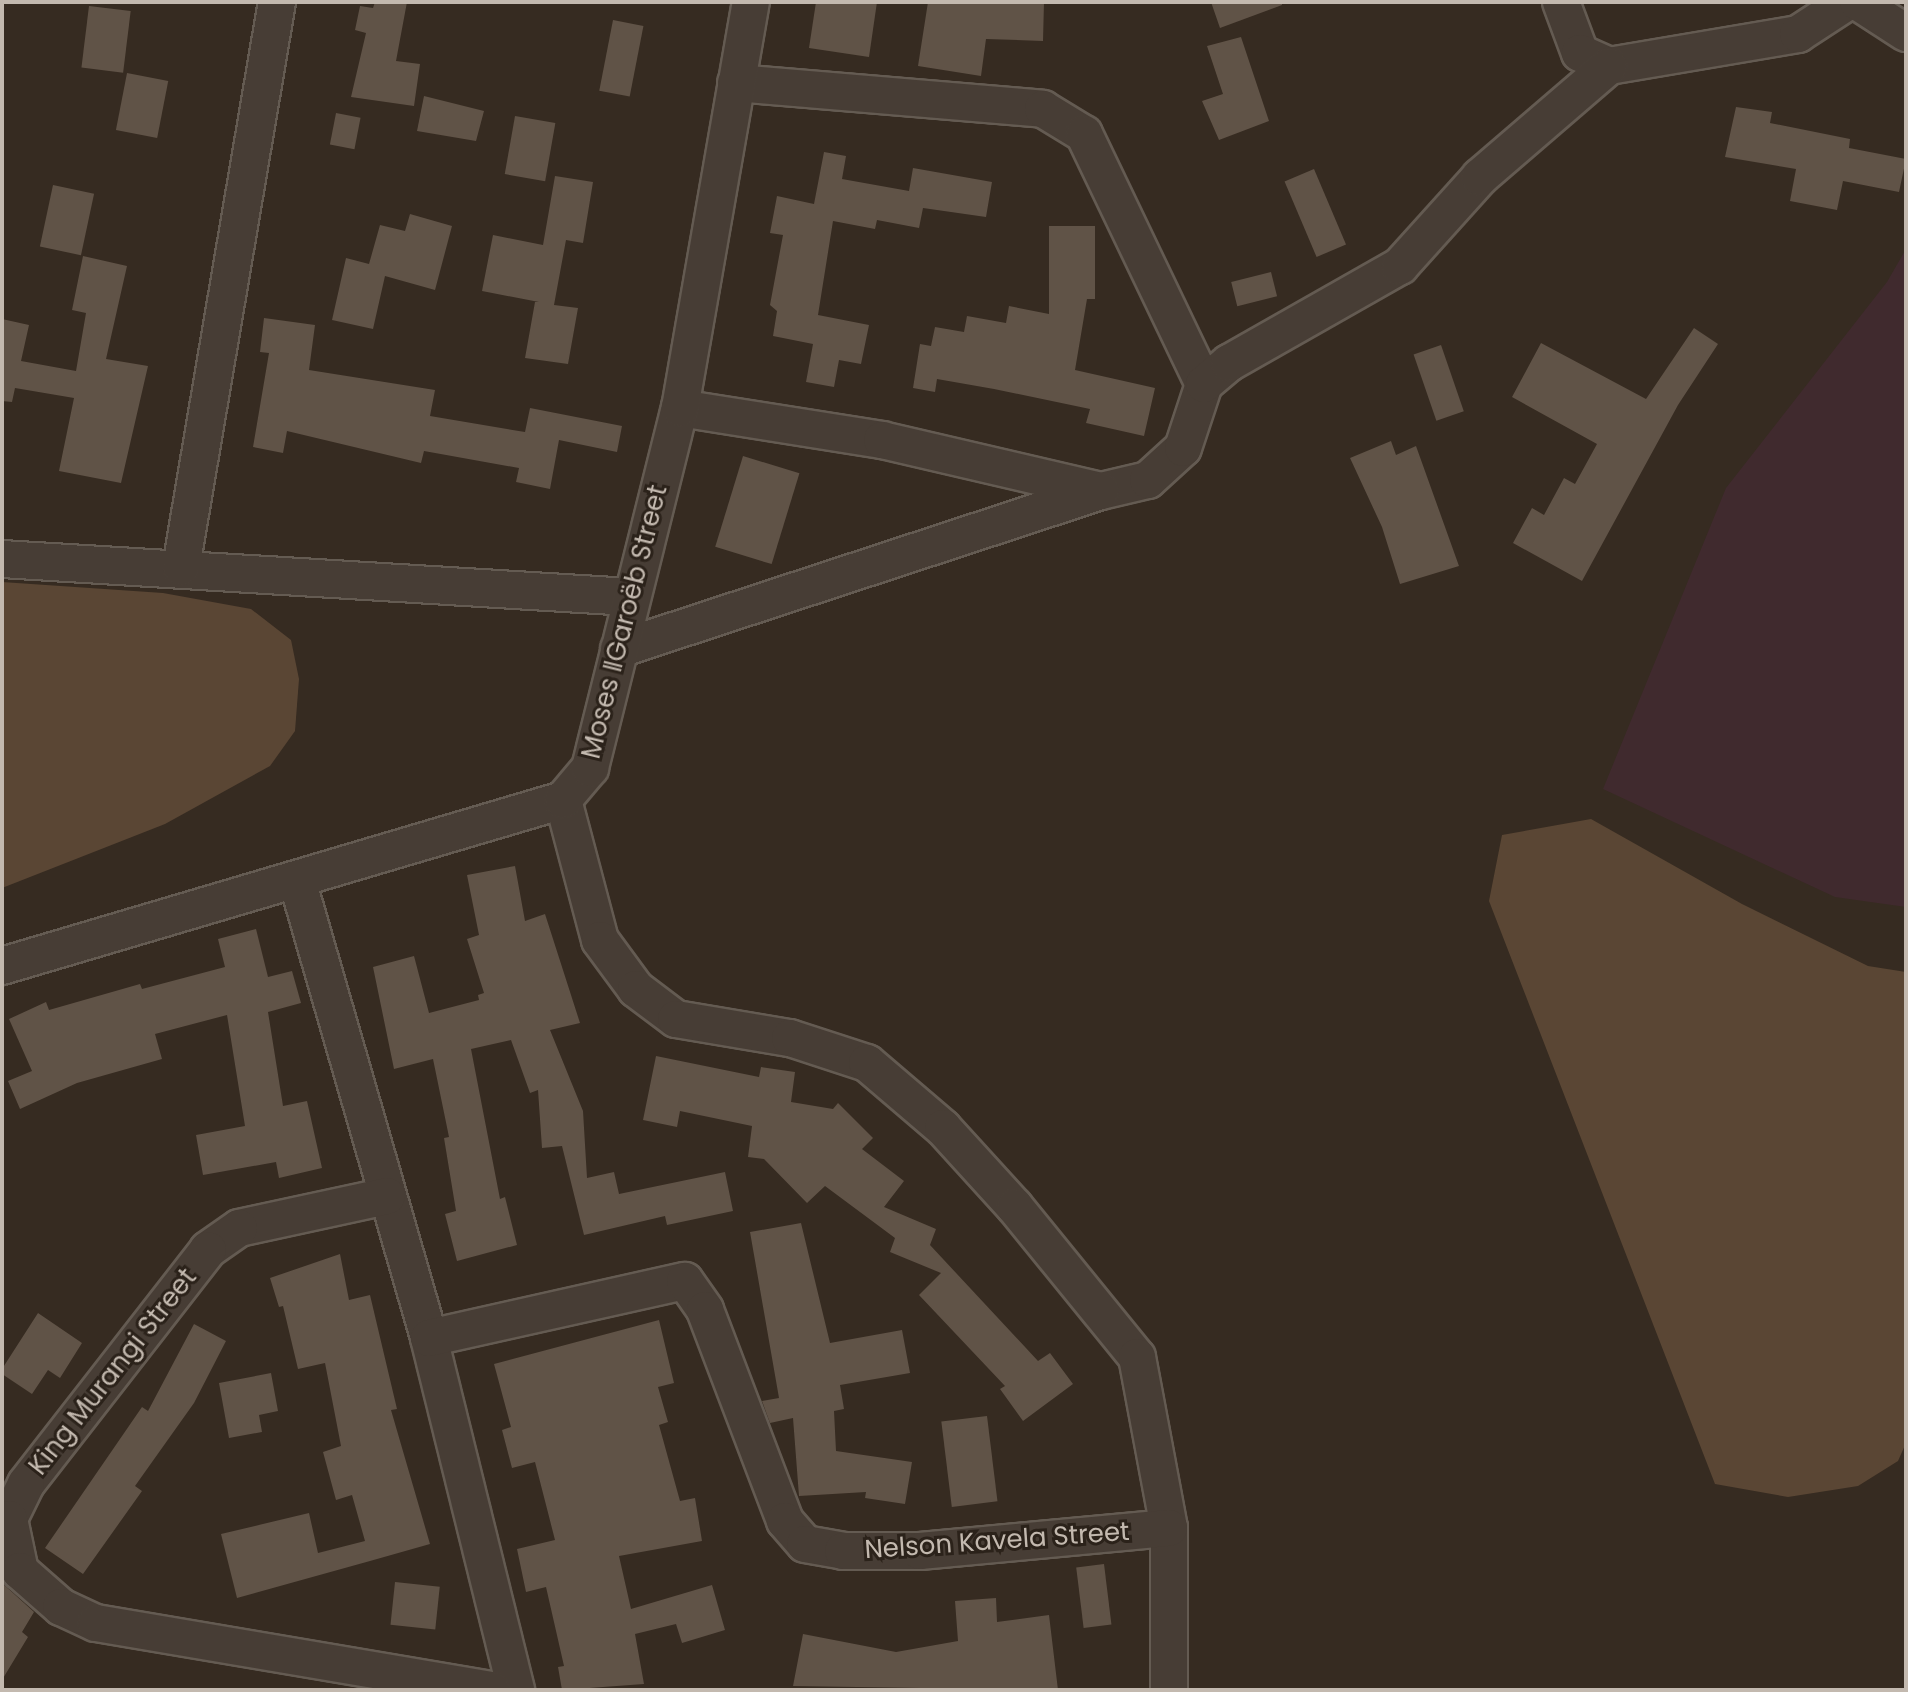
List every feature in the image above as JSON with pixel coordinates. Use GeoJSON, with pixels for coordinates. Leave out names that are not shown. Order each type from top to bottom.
{"type":"FeatureCollection","features":[{"type":"Feature","properties":{"kind":"street"},"geometry":{"type":"LineString","coordinates":[[181,567],[277,2]]}},
{"type":"Feature","properties":{"kind":"street","name":"Moses ǁGaroëb Street"},"geometry":{"type":"LineString","coordinates":[[563,800],[590,768],[630,597],[680,408],[751,2]]}},
{"type":"Feature","properties":{"kind":"street"},"geometry":{"type":"LineString","coordinates":[[1561,2],[1580,53],[1609,66]]}},
{"type":"Feature","properties":{"kind":"street"},"geometry":{"type":"LineString","coordinates":[[619,649],[1101,491],[1148,480],[1183,448],[1204,384],[1229,363],[1400,266],[1480,177],[1609,66],[1798,34],[1847,2]]}},
{"type":"Feature","properties":{"kind":"street"},"geometry":{"type":"LineString","coordinates":[[1858,2],[1906,33]]}},
{"type":"Feature","properties":{"kind":"street"},"geometry":{"type":"LineString","coordinates":[[736,83],[1043,109],[1084,134],[1204,384]]}},
{"type":"Feature","properties":{"kind":"street"},"geometry":{"type":"LineString","coordinates":[[680,408],[882,440],[1101,491]]}},
{"type":"Feature","properties":{"kind":"street"},"geometry":{"type":"LineString","coordinates":[[2,559],[181,567],[630,597]]}},
{"type":"Feature","properties":{"kind":"street"},"geometry":{"type":"LineString","coordinates":[[2,966],[563,800],[600,940],[636,989],[676,1019],[790,1038],[867,1063],[943,1128],[1088,1293],[1137,1357],[1169,1528],[1169,1690]]}},
{"type":"Feature","properties":{"kind":"street"},"geometry":{"type":"LineString","coordinates":[[297,880],[429,1338],[516,1690]]}},
{"type":"Feature","properties":{"kind":"street","name":"King Murangi Street"},"geometry":{"type":"LineString","coordinates":[[387,1196],[239,1228],[208,1250],[26,1484],[9,1519],[20,1571],[61,1607],[96,1623],[491,1690]]}},
{"type":"Feature","properties":{"kind":"street","name":"Nelson Kavela Street"},"geometry":{"type":"LineString","coordinates":[[429,1338],[685,1281],[705,1310],[785,1521],[805,1544],[843,1551],[920,1551],[1169,1528]]}},
{"type":"Feature","properties":{"kind":"shaded area"},"geometry":{"type":"Polygon","coordinates":[[[1906,249],[1906,907],[1835,897],[1603,789],[1726,488],[1887,282],[1906,249]]]}},
{"type":"Feature","properties":{"kind":"shaded area"},"geometry":{"type":"Polygon","coordinates":[[[2,582],[163,593],[251,609],[291,640],[299,679],[295,731],[270,766],[165,824],[2,888],[2,582]]]}},
{"type":"Feature","properties":{"kind":"shaded area"},"geometry":{"type":"Polygon","coordinates":[[[1591,819],[1742,904],[1868,966],[1906,972],[1906,1443],[1898,1461],[1858,1486],[1788,1497],[1715,1484],[1489,901],[1502,835],[1591,819]]]}},
{"type":"Feature","properties":{"kind":"building"},"geometry":{"type":"Polygon","coordinates":[[[375,2],[407,2],[396,61],[420,64],[414,106],[351,97],[366,33],[355,30],[360,6],[373,8],[375,2]]]}},
{"type":"Feature","properties":{"kind":"building"},"geometry":{"type":"Polygon","coordinates":[[[816,2],[877,2],[869,57],[809,48],[816,2]]]}},
{"type":"Feature","properties":{"kind":"building"},"geometry":{"type":"Polygon","coordinates":[[[928,2],[1044,2],[1043,41],[986,39],[981,76],[918,66],[928,2]]]}},
{"type":"Feature","properties":{"kind":"building"},"geometry":{"type":"Polygon","coordinates":[[[1211,2],[1282,2],[1282,5],[1220,28],[1211,2]]]}},
{"type":"Feature","properties":{"kind":"building"},"geometry":{"type":"Polygon","coordinates":[[[89,6],[131,11],[123,73],[81,68],[89,6]]]}},
{"type":"Feature","properties":{"kind":"building"},"geometry":{"type":"Polygon","coordinates":[[[613,20],[643,26],[630,97],[599,91],[613,20]]]}},
{"type":"Feature","properties":{"kind":"building"},"geometry":{"type":"Polygon","coordinates":[[[1241,37],[1269,121],[1219,140],[1202,101],[1223,94],[1207,46],[1241,37]]]}},
{"type":"Feature","properties":{"kind":"building"},"geometry":{"type":"Polygon","coordinates":[[[127,73],[168,81],[157,138],[116,130],[127,73]]]}},
{"type":"Feature","properties":{"kind":"building"},"geometry":{"type":"Polygon","coordinates":[[[424,96],[484,111],[476,141],[417,131],[424,96]]]}},
{"type":"Feature","properties":{"kind":"building"},"geometry":{"type":"Polygon","coordinates":[[[1736,107],[1772,112],[1770,123],[1850,139],[1849,148],[1906,159],[1899,192],[1843,181],[1837,210],[1790,201],[1796,169],[1725,157],[1736,107]]]}},
{"type":"Feature","properties":{"kind":"building"},"geometry":{"type":"Polygon","coordinates":[[[336,113],[361,118],[354,149],[330,144],[336,113]]]}},
{"type":"Feature","properties":{"kind":"building"},"geometry":{"type":"Polygon","coordinates":[[[515,116],[555,123],[545,181],[505,174],[515,116]]]}},
{"type":"Feature","properties":{"kind":"building"},"geometry":{"type":"Polygon","coordinates":[[[824,152],[846,156],[842,179],[909,191],[913,168],[992,182],[986,217],[923,208],[919,228],[877,220],[875,229],[833,221],[818,315],[869,325],[861,364],[839,360],[834,387],[806,382],[813,344],[773,336],[777,311],[770,305],[783,235],[770,233],[777,196],[814,204],[824,152]]]}},
{"type":"Feature","properties":{"kind":"building"},"geometry":{"type":"Polygon","coordinates":[[[1314,169],[1346,244],[1317,257],[1285,182],[1314,169]]]}},
{"type":"Feature","properties":{"kind":"building"},"geometry":{"type":"Polygon","coordinates":[[[555,176],[593,182],[583,243],[566,240],[554,305],[578,308],[568,364],[525,358],[535,302],[539,302],[482,291],[493,235],[543,245],[555,176]]]}},
{"type":"Feature","properties":{"kind":"building"},"geometry":{"type":"Polygon","coordinates":[[[53,185],[94,194],[81,255],[40,247],[53,185]]]}},
{"type":"Feature","properties":{"kind":"building"},"geometry":{"type":"Polygon","coordinates":[[[410,214],[452,226],[435,290],[385,276],[373,329],[332,320],[346,258],[369,264],[380,225],[405,231],[410,214]]]}},
{"type":"Feature","properties":{"kind":"building"},"geometry":{"type":"Polygon","coordinates":[[[1049,226],[1095,226],[1095,299],[1087,299],[1075,370],[1155,388],[1144,436],[1086,423],[1090,409],[994,389],[937,379],[935,392],[913,388],[920,344],[931,346],[935,327],[964,332],[967,316],[1006,323],[1009,306],[1049,314],[1049,226]]]}},
{"type":"Feature","properties":{"kind":"building"},"geometry":{"type":"Polygon","coordinates":[[[83,256],[127,266],[106,359],[148,366],[121,483],[59,471],[74,398],[15,388],[12,402],[2,401],[2,319],[29,325],[21,361],[76,371],[86,313],[72,310],[83,256]]]}},
{"type":"Feature","properties":{"kind":"building"},"geometry":{"type":"Polygon","coordinates":[[[1271,272],[1277,296],[1237,306],[1231,282],[1271,272]]]}},
{"type":"Feature","properties":{"kind":"building"},"geometry":{"type":"Polygon","coordinates":[[[264,318],[315,325],[309,370],[435,390],[430,416],[525,432],[530,408],[622,426],[617,452],[559,440],[550,489],[516,482],[519,468],[424,451],[421,463],[287,431],[283,453],[253,447],[269,353],[260,352],[264,318]]]}},
{"type":"Feature","properties":{"kind":"building"},"geometry":{"type":"Polygon","coordinates":[[[1694,328],[1718,344],[1678,405],[1582,581],[1513,543],[1532,508],[1544,515],[1564,478],[1575,484],[1597,444],[1512,397],[1541,343],[1646,399],[1694,328]]]}},
{"type":"Feature","properties":{"kind":"building"},"geometry":{"type":"Polygon","coordinates":[[[1441,345],[1464,411],[1436,421],[1414,354],[1441,345]]]}},
{"type":"Feature","properties":{"kind":"building"},"geometry":{"type":"Polygon","coordinates":[[[1391,441],[1396,455],[1416,446],[1459,566],[1400,584],[1382,527],[1350,458],[1391,441]]]}},
{"type":"Feature","properties":{"kind":"building"},"geometry":{"type":"Polygon","coordinates":[[[743,456],[799,473],[772,564],[715,547],[743,456]]]}},
{"type":"Feature","properties":{"kind":"building"},"geometry":{"type":"Polygon","coordinates":[[[515,866],[525,921],[545,914],[580,1023],[550,1030],[583,1111],[587,1178],[614,1172],[619,1194],[725,1172],[733,1211],[667,1225],[665,1216],[584,1235],[562,1146],[542,1148],[538,1090],[530,1093],[511,1040],[471,1049],[500,1199],[505,1197],[517,1245],[457,1261],[445,1214],[456,1211],[444,1138],[449,1137],[433,1059],[394,1069],[373,967],[414,956],[429,1013],[479,1000],[478,995],[484,993],[467,939],[479,935],[467,875],[515,866]]]}},
{"type":"Feature","properties":{"kind":"building"},"geometry":{"type":"Polygon","coordinates":[[[256,929],[268,977],[292,971],[301,1003],[268,1012],[283,1106],[307,1101],[322,1168],[279,1178],[276,1162],[203,1175],[196,1135],[245,1126],[227,1015],[155,1034],[162,1059],[77,1083],[20,1109],[8,1081],[32,1071],[9,1019],[46,1002],[49,1010],[140,984],[142,989],[225,967],[218,939],[256,929]]]}},
{"type":"Feature","properties":{"kind":"building"},"geometry":{"type":"Polygon","coordinates":[[[656,1056],[759,1077],[761,1067],[795,1072],[791,1102],[833,1109],[838,1103],[873,1138],[862,1149],[904,1181],[884,1207],[936,1229],[930,1245],[1038,1361],[1050,1353],[1073,1384],[1023,1421],[1000,1389],[1005,1386],[919,1295],[941,1273],[890,1252],[895,1238],[825,1186],[807,1203],[764,1159],[748,1157],[752,1126],[680,1111],[677,1127],[643,1120],[656,1056]]]}},
{"type":"Feature","properties":{"kind":"building"},"geometry":{"type":"Polygon","coordinates":[[[801,1223],[830,1343],[902,1330],[910,1373],[840,1385],[844,1409],[834,1411],[836,1451],[912,1462],[905,1504],[865,1498],[866,1492],[799,1496],[793,1418],[770,1423],[762,1401],[779,1398],[750,1232],[801,1223]]]}},
{"type":"Feature","properties":{"kind":"building"},"geometry":{"type":"Polygon","coordinates":[[[340,1254],[349,1300],[370,1295],[397,1409],[391,1410],[430,1544],[237,1598],[221,1534],[309,1513],[318,1553],[365,1541],[352,1495],[336,1500],[323,1452],[341,1446],[325,1363],[298,1369],[283,1306],[279,1307],[270,1278],[340,1254]]]}},
{"type":"Feature","properties":{"kind":"building"},"geometry":{"type":"Polygon","coordinates":[[[38,1313],[82,1343],[60,1378],[48,1370],[32,1394],[2,1374],[2,1369],[38,1313]]]}},
{"type":"Feature","properties":{"kind":"building"},"geometry":{"type":"Polygon","coordinates":[[[659,1320],[674,1383],[658,1387],[668,1422],[659,1425],[680,1501],[695,1498],[702,1541],[619,1556],[631,1609],[712,1585],[725,1630],[682,1643],[676,1624],[635,1634],[644,1684],[562,1690],[558,1667],[564,1666],[546,1587],[526,1592],[517,1549],[555,1540],[535,1462],[512,1468],[502,1430],[511,1427],[494,1364],[659,1320]]]}},
{"type":"Feature","properties":{"kind":"building"},"geometry":{"type":"Polygon","coordinates":[[[194,1324],[226,1341],[194,1403],[135,1486],[142,1491],[83,1574],[45,1548],[142,1407],[148,1411],[194,1324]]]}},
{"type":"Feature","properties":{"kind":"building"},"geometry":{"type":"Polygon","coordinates":[[[271,1373],[278,1411],[259,1415],[262,1432],[229,1438],[219,1383],[271,1373]]]}},
{"type":"Feature","properties":{"kind":"building"},"geometry":{"type":"Polygon","coordinates":[[[987,1416],[997,1501],[952,1507],[941,1422],[987,1416]]]}},
{"type":"Feature","properties":{"kind":"building"},"geometry":{"type":"Polygon","coordinates":[[[1104,1564],[1111,1625],[1084,1628],[1076,1567],[1104,1564]]]}},
{"type":"Feature","properties":{"kind":"building"},"geometry":{"type":"Polygon","coordinates":[[[395,1582],[440,1587],[435,1629],[391,1625],[395,1582]]]}},
{"type":"Feature","properties":{"kind":"building"},"geometry":{"type":"Polygon","coordinates":[[[2,1583],[34,1612],[22,1632],[28,1637],[2,1680],[2,1583]]]}},
{"type":"Feature","properties":{"kind":"building"},"geometry":{"type":"Polygon","coordinates":[[[996,1598],[997,1622],[1049,1615],[1058,1690],[793,1686],[803,1634],[896,1652],[958,1641],[955,1601],[996,1598]]]}}]}
